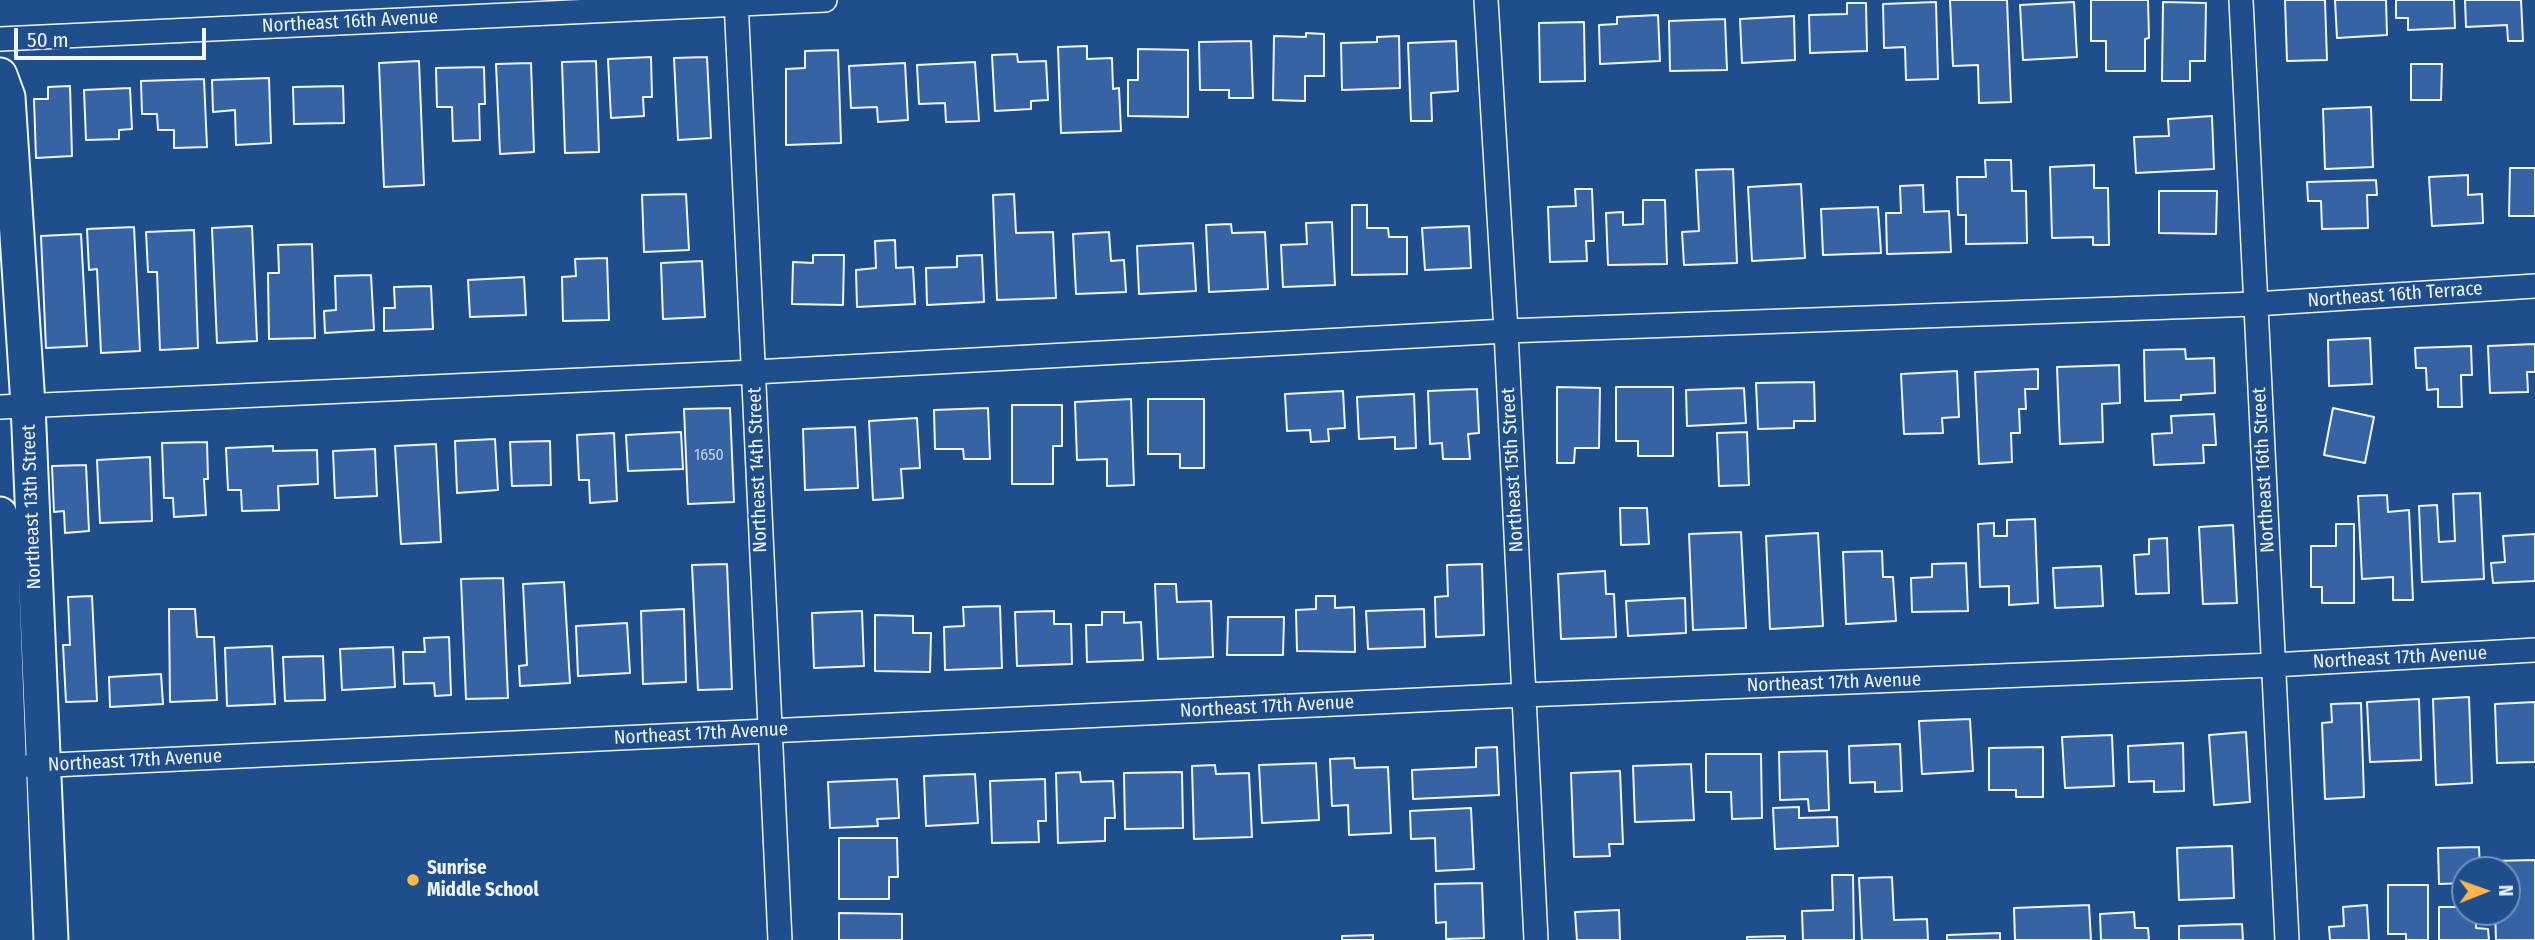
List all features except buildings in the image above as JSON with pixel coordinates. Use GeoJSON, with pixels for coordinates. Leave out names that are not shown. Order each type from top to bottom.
{"type":"FeatureCollection","features":[{"type":"Feature","properties":{"kind":"street","name":"Northeast 16th Avenue"},"geometry":{"type":"LineString","coordinates":[[0,39],[736,2],[825,0]]}},
{"type":"Feature","properties":{"kind":"street","name":"Northeast 15th Street"},"geometry":{"type":"LineString","coordinates":[[1486,0],[1506,331],[1536,940]]}},
{"type":"Feature","properties":{"kind":"street","name":"Northeast 16th Street"},"geometry":{"type":"LineString","coordinates":[[2241,0],[2287,940]]}},
{"type":"Feature","properties":{"kind":"street","name":"Northeast 14th Street"},"geometry":{"type":"LineString","coordinates":[[736,2],[780,940]]}},
{"type":"Feature","properties":{"kind":"street","name":"Northeast 13th Street"},"geometry":{"type":"LineString","coordinates":[[0,75],[8,97],[14,406],[43,765],[51,940]]}},
{"type":"Feature","properties":{"kind":"street","name":"Northeast 16th Terrace"},"geometry":{"type":"LineString","coordinates":[[14,406],[754,372],[1506,331],[2255,304],[2535,286]]}},
{"type":"Feature","properties":{"kind":"street","name":"Northeast 13th Street"},"geometry":{"type":"LineString","coordinates":[[0,514],[5,767],[16,940]]}},
{"type":"Feature","properties":{"kind":"street","name":"Northeast 17th Avenue"},"geometry":{"type":"LineString","coordinates":[[5,767],[1524,695],[2273,665],[2535,650]]}},
{"type":"Feature","properties":{"kind":"place","name":"Sunrise Middle School"},"geometry":{"type":"Point","coordinates":[413,880]}}]}
